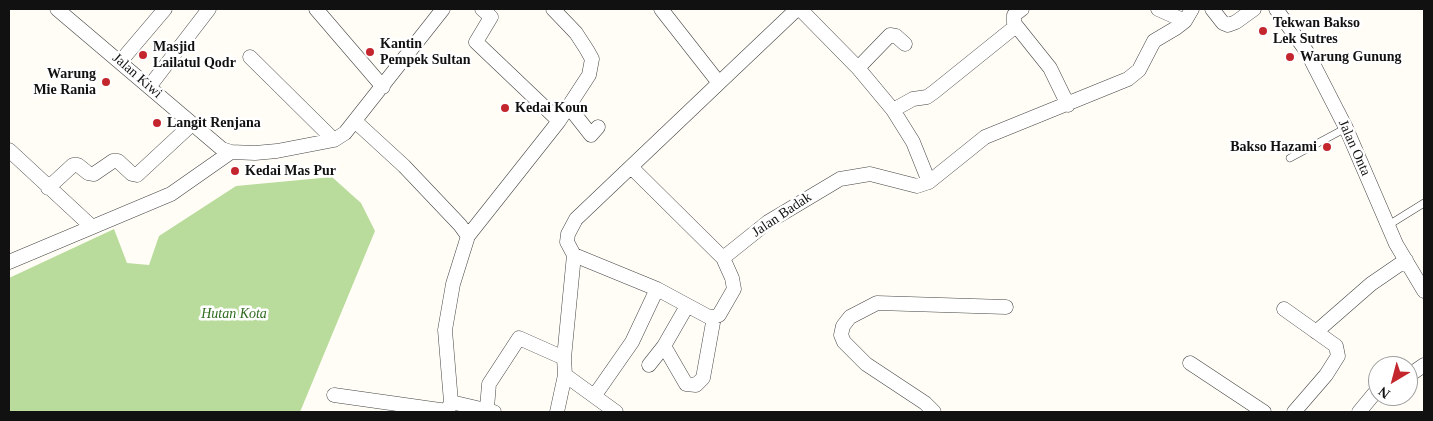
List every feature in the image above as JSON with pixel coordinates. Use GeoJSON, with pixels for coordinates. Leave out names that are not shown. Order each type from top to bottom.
{"type":"FeatureCollection","features":[{"type":"Feature","properties":{"kind":"street","name":"Jalan Kiwi"},"geometry":{"type":"LineString","coordinates":[[57,9],[222,150],[231,152]]}},
{"type":"Feature","properties":{"kind":"street"},"geometry":{"type":"LineString","coordinates":[[120,62],[165,9]]}},
{"type":"Feature","properties":{"kind":"street"},"geometry":{"type":"LineString","coordinates":[[150,87],[210,9]]}},
{"type":"Feature","properties":{"kind":"street"},"geometry":{"type":"LineString","coordinates":[[316,9],[383,87]]}},
{"type":"Feature","properties":{"kind":"street"},"geometry":{"type":"LineString","coordinates":[[9,262],[171,194],[231,152],[277,151],[334,140],[356,122],[443,9]]}},
{"type":"Feature","properties":{"kind":"street"},"geometry":{"type":"LineString","coordinates":[[482,9],[491,17],[476,42],[559,121]]}},
{"type":"Feature","properties":{"kind":"street"},"geometry":{"type":"LineString","coordinates":[[448,408],[445,330],[453,284],[468,236],[559,121],[589,75],[592,59],[576,33],[553,9]]}},
{"type":"Feature","properties":{"kind":"street"},"geometry":{"type":"LineString","coordinates":[[661,9],[718,83]]}},
{"type":"Feature","properties":{"kind":"street"},"geometry":{"type":"LineString","coordinates":[[557,412],[565,375],[564,358],[574,255],[567,242],[568,234],[576,219],[798,9],[858,68],[893,110],[913,142],[923,184],[985,137],[1068,105],[1132,77],[1139,70],[1154,41],[1188,15]]}},
{"type":"Feature","properties":{"kind":"street"},"geometry":{"type":"LineString","coordinates":[[1022,9],[1014,15],[1013,20],[1016,26],[1036,47],[1050,68],[1068,105]]}},
{"type":"Feature","properties":{"kind":"street"},"geometry":{"type":"LineString","coordinates":[[1158,9],[1188,15]]}},
{"type":"Feature","properties":{"kind":"street"},"geometry":{"type":"LineString","coordinates":[[1212,9],[1223,23],[1228,25],[1236,22],[1254,9]]}},
{"type":"Feature","properties":{"kind":"street","name":"Jalan Onta"},"geometry":{"type":"LineString","coordinates":[[1276,9],[1307,52],[1346,128],[1387,226],[1424,292]]}},
{"type":"Feature","properties":{"kind":"street"},"geometry":{"type":"LineString","coordinates":[[893,110],[913,99],[927,97],[1016,26]]}},
{"type":"Feature","properties":{"kind":"street"},"geometry":{"type":"LineString","coordinates":[[858,68],[890,35],[894,35],[905,44]]}},
{"type":"Feature","properties":{"kind":"street"},"geometry":{"type":"LineString","coordinates":[[250,57],[334,140]]}},
{"type":"Feature","properties":{"kind":"street"},"geometry":{"type":"LineString","coordinates":[[569,107],[591,135],[598,127]]}},
{"type":"Feature","properties":{"kind":"street"},"geometry":{"type":"LineString","coordinates":[[356,122],[404,166],[460,225],[468,236]]}},
{"type":"Feature","properties":{"kind":"street"},"geometry":{"type":"LineString","coordinates":[[48,188],[73,165],[94,174],[113,161],[118,161],[132,174],[137,175],[192,124]]}},
{"type":"Feature","properties":{"kind":"street"},"geometry":{"type":"LineString","coordinates":[[9,150],[91,226]]}},
{"type":"Feature","properties":{"kind":"street"},"geometry":{"type":"LineString","coordinates":[[574,255],[657,289],[711,317],[719,315],[734,289],[732,278],[723,258],[632,167]]}},
{"type":"Feature","properties":{"kind":"street","name":"Jalan Badak"},"geometry":{"type":"LineString","coordinates":[[723,258],[768,222],[840,179],[870,174],[923,184]]}},
{"type":"Feature","properties":{"kind":"street"},"geometry":{"type":"LineString","coordinates":[[1316,332],[1371,284],[1406,260]]}},
{"type":"Feature","properties":{"kind":"street"},"geometry":{"type":"LineString","coordinates":[[595,396],[632,342],[657,289]]}},
{"type":"Feature","properties":{"kind":"street"},"geometry":{"type":"LineString","coordinates":[[934,412],[925,403],[866,364],[844,342],[841,335],[843,326],[850,317],[877,303],[1006,307]]}},
{"type":"Feature","properties":{"kind":"street"},"geometry":{"type":"LineString","coordinates":[[649,366],[664,346],[687,306]]}},
{"type":"Feature","properties":{"kind":"street"},"geometry":{"type":"LineString","coordinates":[[1284,310],[1336,346],[1338,356],[1326,375],[1294,412]]}},
{"type":"Feature","properties":{"kind":"street"},"geometry":{"type":"LineString","coordinates":[[664,346],[686,384],[696,385],[703,378],[711,317]]}},
{"type":"Feature","properties":{"kind":"street"},"geometry":{"type":"LineString","coordinates":[[334,395],[448,408],[491,410],[489,384],[519,338],[564,358]]}},
{"type":"Feature","properties":{"kind":"street"},"geometry":{"type":"LineString","coordinates":[[1190,362],[1247,408],[1264,412]]}},
{"type":"Feature","properties":{"kind":"street"},"geometry":{"type":"LineString","coordinates":[[565,375],[616,412]]}},
{"type":"Feature","properties":{"kind":"street"},"geometry":{"type":"LineString","coordinates":[[1359,412],[1368,401]]}},
{"type":"Feature","properties":{"kind":"lane"},"geometry":{"type":"LineString","coordinates":[[1290,158],[1346,128]]}},
{"type":"Feature","properties":{"kind":"lane"},"geometry":{"type":"LineString","coordinates":[[1387,226],[1424,203]]}},
{"type":"Feature","properties":{"kind":"green space","name":"Hutan Kota"},"geometry":{"type":"Polygon","coordinates":[[[332,177],[361,203],[375,231],[300,412],[9,412],[9,278],[114,229],[127,263],[149,265],[159,236],[236,186],[332,177]]]}},
{"type":"Feature","properties":{"kind":"place","name":"Tekwan Bakso Lek Sutres"},"geometry":{"type":"Point","coordinates":[1263,31]}},
{"type":"Feature","properties":{"kind":"place","name":"Kantin Pempek Sultan"},"geometry":{"type":"Point","coordinates":[370,52]}},
{"type":"Feature","properties":{"kind":"place","name":"Masjid Lailatul Qodr"},"geometry":{"type":"Point","coordinates":[143,55]}},
{"type":"Feature","properties":{"kind":"place","name":"Warung Gunung"},"geometry":{"type":"Point","coordinates":[1290,57]}},
{"type":"Feature","properties":{"kind":"place","name":"Warung Mie Rania"},"geometry":{"type":"Point","coordinates":[106,82]}},
{"type":"Feature","properties":{"kind":"place","name":"Kedai Koun"},"geometry":{"type":"Point","coordinates":[505,108]}},
{"type":"Feature","properties":{"kind":"place","name":"Langit Renjana"},"geometry":{"type":"Point","coordinates":[157,123]}},
{"type":"Feature","properties":{"kind":"place","name":"Bakso Hazami"},"geometry":{"type":"Point","coordinates":[1327,147]}},
{"type":"Feature","properties":{"kind":"place","name":"Kedai Mas Pur"},"geometry":{"type":"Point","coordinates":[235,171]}}]}
